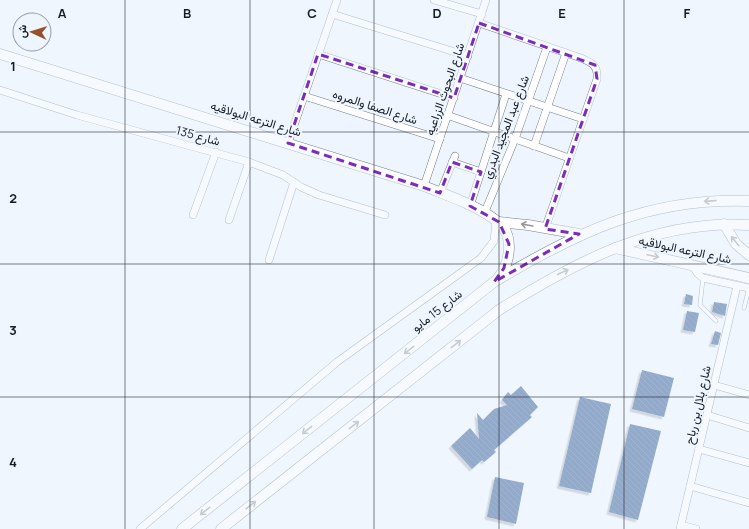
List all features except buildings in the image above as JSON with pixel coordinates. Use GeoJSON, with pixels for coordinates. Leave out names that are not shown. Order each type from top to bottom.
{"type":"FeatureCollection","features":[{"type":"Feature","properties":{"kind":"main road","name":"شارع الترعه البولاقيه"},"geometry":{"type":"LineString","coordinates":[[0,54],[424,186],[470,206],[497,221],[579,234]]}},
{"type":"Feature","properties":{"kind":"main road","name":"شارع 15 مايو"},"geometry":{"type":"LineString","coordinates":[[182,529],[494,282],[541,253],[579,234],[643,212],[670,206],[724,200],[749,201]]}},
{"type":"Feature","properties":{"kind":"main road"},"geometry":{"type":"LineString","coordinates":[[494,282],[504,268],[509,252],[507,236],[497,221]]}},
{"type":"Feature","properties":{"kind":"main road","name":"شارع الترعه البولاقيه"},"geometry":{"type":"LineString","coordinates":[[724,224],[736,244],[749,255]]}},
{"type":"Feature","properties":{"kind":"main road"},"geometry":{"type":"LineString","coordinates":[[221,529],[499,310],[547,280],[615,248],[658,233],[695,226],[724,224],[749,225]]}},
{"type":"Feature","properties":{"kind":"main road","name":"شارع الترعه البولاقيه"},"geometry":{"type":"LineString","coordinates":[[615,248],[749,278]]}},
{"type":"Feature","properties":{"kind":"street"},"geometry":{"type":"LineString","coordinates":[[288,143],[337,0]]}},
{"type":"Feature","properties":{"kind":"street"},"geometry":{"type":"LineString","coordinates":[[434,0],[482,14]]}},
{"type":"Feature","properties":{"kind":"street","name":"شارع البحوث الزراعيه"},"geometry":{"type":"LineString","coordinates":[[424,186],[486,0]]}},
{"type":"Feature","properties":{"kind":"street"},"geometry":{"type":"LineString","coordinates":[[332,14],[468,56]]}},
{"type":"Feature","properties":{"kind":"street"},"geometry":{"type":"LineString","coordinates":[[479,23],[589,62],[595,65],[598,70],[597,79],[545,229]]}},
{"type":"Feature","properties":{"kind":"street","name":"شارع عبد المجيد البدري"},"geometry":{"type":"LineString","coordinates":[[484,214],[515,139],[547,47]]}},
{"type":"Feature","properties":{"kind":"street"},"geometry":{"type":"LineString","coordinates":[[534,146],[566,53]]}},
{"type":"Feature","properties":{"kind":"street"},"geometry":{"type":"LineString","coordinates":[[318,54],[454,98]]}},
{"type":"Feature","properties":{"kind":"street"},"geometry":{"type":"LineString","coordinates":[[460,78],[583,119]]}},
{"type":"Feature","properties":{"kind":"street","name":"شارع 135"},"geometry":{"type":"LineString","coordinates":[[0,90],[77,115],[249,162],[283,175],[319,195],[385,215]]}},
{"type":"Feature","properties":{"kind":"street"},"geometry":{"type":"LineString","coordinates":[[470,206],[506,94]]}},
{"type":"Feature","properties":{"kind":"street","name":"شارع الصفا والمروه"},"geometry":{"type":"LineString","coordinates":[[304,96],[440,139]]}},
{"type":"Feature","properties":{"kind":"street"},"geometry":{"type":"LineString","coordinates":[[448,116],[569,158]]}},
{"type":"Feature","properties":{"kind":"street"},"geometry":{"type":"LineString","coordinates":[[193,215],[216,152]]}},
{"type":"Feature","properties":{"kind":"street"},"geometry":{"type":"LineString","coordinates":[[440,193],[453,159],[481,172]]}},
{"type":"Feature","properties":{"kind":"street"},"geometry":{"type":"LineString","coordinates":[[229,220],[249,162]]}},
{"type":"Feature","properties":{"kind":"street"},"geometry":{"type":"LineString","coordinates":[[269,260],[294,182]]}},
{"type":"Feature","properties":{"kind":"street"},"geometry":{"type":"LineString","coordinates":[[140,529],[338,362],[481,258],[494,241],[497,221]]}},
{"type":"Feature","properties":{"kind":"street"},"geometry":{"type":"LineString","coordinates":[[692,265],[698,274],[703,278],[749,288]]}},
{"type":"Feature","properties":{"kind":"street","name":"شارع بلال بن رباح"},"geometry":{"type":"LineString","coordinates":[[681,527],[737,286]]}},
{"type":"Feature","properties":{"kind":"street"},"geometry":{"type":"LineString","coordinates":[[714,385],[749,395]]}},
{"type":"Feature","properties":{"kind":"street"},"geometry":{"type":"LineString","coordinates":[[707,415],[749,428]]}},
{"type":"Feature","properties":{"kind":"street"},"geometry":{"type":"LineString","coordinates":[[699,449],[749,463]]}},
{"type":"Feature","properties":{"kind":"street"},"geometry":{"type":"LineString","coordinates":[[690,486],[749,503]]}},
{"type":"Feature","properties":{"kind":"street"},"geometry":{"type":"LineString","coordinates":[[681,527],[696,529]]}},
{"type":"Feature","properties":{"kind":"lane"},"geometry":{"type":"LineString","coordinates":[[703,278],[700,305],[716,321]]}},
{"type":"Feature","properties":{"kind":"lane"},"geometry":{"type":"LineString","coordinates":[[744,308],[749,288]]}},
{"type":"Feature","properties":{"kind":"highlighted area"},"geometry":{"type":"Polygon","coordinates":[[[479,23],[595,65],[597,79],[545,229],[579,234],[494,282],[504,268],[509,244],[499,222],[470,206],[481,172],[452,162],[440,193],[288,143],[318,54],[454,98],[479,23]]]}}]}
